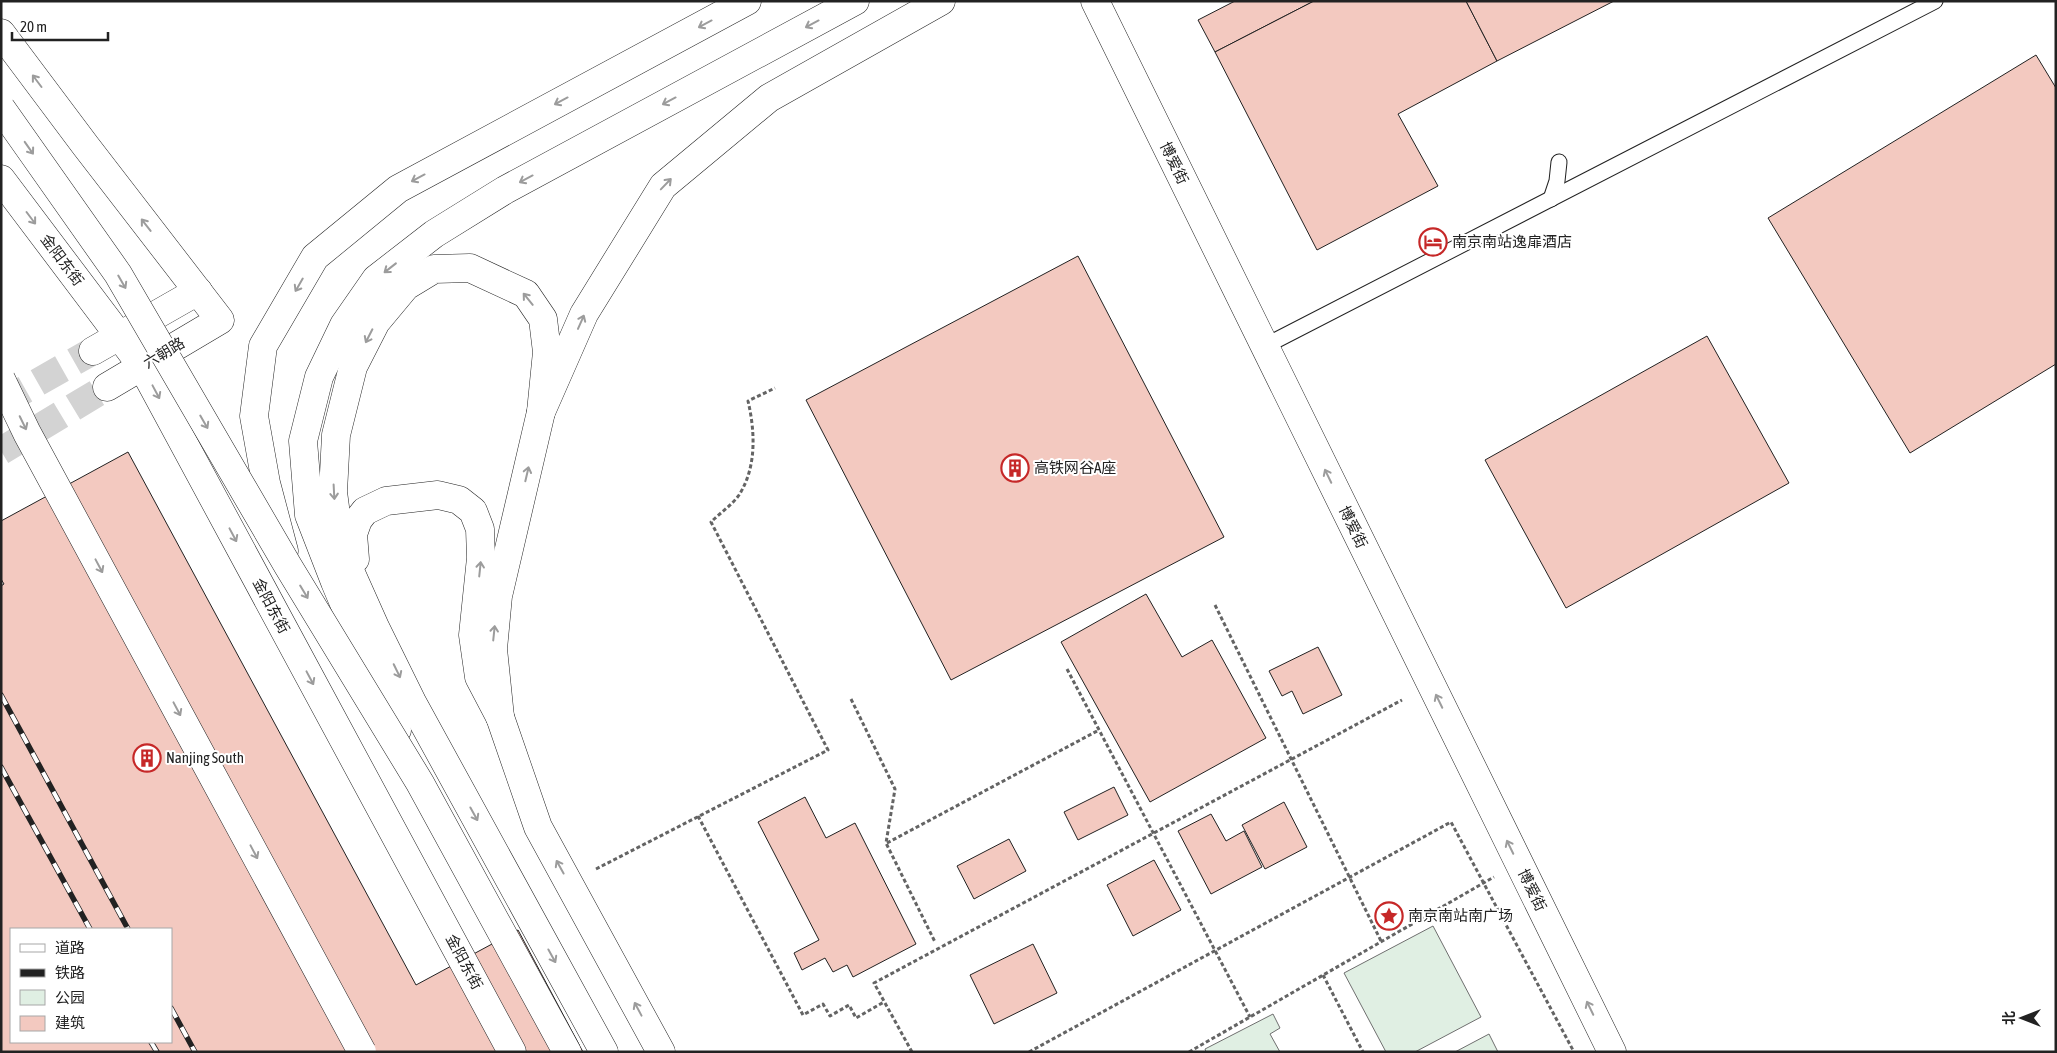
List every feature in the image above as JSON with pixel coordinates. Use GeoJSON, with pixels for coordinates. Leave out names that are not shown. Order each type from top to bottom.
{"type":"FeatureCollection","features":[{"type":"Feature","properties":{"kind":"main road"},"geometry":{"type":"LineString","coordinates":[[288,566],[266,483],[254,416],[263,346],[315,257],[398,189],[748,1]]}},
{"type":"Feature","properties":{"kind":"main road"},"geometry":{"type":"LineString","coordinates":[[420,783],[309,515],[303,441],[319,377],[344,325],[376,279],[434,234],[505,190],[855,1]]}},
{"type":"Feature","properties":{"kind":"main road"},"geometry":{"type":"LineString","coordinates":[[541,412],[584,314],[663,186],[768,98],[941,1]]}},
{"type":"Feature","properties":{"kind":"main road","name":"博爱街"},"geometry":{"type":"LineString","coordinates":[[1094,1],[1612,1052]]}},
{"type":"Feature","properties":{"kind":"main road"},"geometry":{"type":"LineString","coordinates":[[1,33],[198,291],[93,352]]}},
{"type":"Feature","properties":{"kind":"main road"},"geometry":{"type":"LineString","coordinates":[[1,108],[118,274],[288,566],[420,783],[567,1052]]}},
{"type":"Feature","properties":{"kind":"main road","name":"金阳东街"},"geometry":{"type":"LineString","coordinates":[[1,179],[142,366],[512,1052]]}},
{"type":"Feature","properties":{"kind":"main road"},"geometry":{"type":"LineString","coordinates":[[372,671],[346,588],[333,492],[336,435],[353,367],[376,322],[406,286],[434,269],[470,268],[526,294],[543,319],[547,352],[541,412],[498,596],[493,649],[500,717]]}},
{"type":"Feature","properties":{"kind":"main road","name":"六朝路"},"geometry":{"type":"LineString","coordinates":[[107,387],[220,320],[198,291]]}},
{"type":"Feature","properties":{"kind":"main road"},"geometry":{"type":"LineString","coordinates":[[1,379],[32,441],[362,1052]]}},
{"type":"Feature","properties":{"kind":"main road"},"geometry":{"type":"LineString","coordinates":[[375,627],[356,565],[353,534],[358,520],[365,510],[386,501],[438,495],[459,500],[473,510],[480,529],[482,558],[474,635],[479,677],[500,717],[538,827],[662,1052]]}},
{"type":"Feature","properties":{"kind":"main road"},"geometry":{"type":"LineString","coordinates":[[338,530],[350,571],[412,702],[604,1052]]}},
{"type":"Feature","properties":{"kind":"lane"},"geometry":{"type":"LineString","coordinates":[[1264,346],[1935,1]]}},
{"type":"Feature","properties":{"kind":"lane"},"geometry":{"type":"LineString","coordinates":[[1550,199],[1557,181],[1559,162]]}},
{"type":"Feature","properties":{"kind":"path"},"geometry":{"type":"LineString","coordinates":[[569,883],[828,750],[711,522],[739,495],[748,475],[754,444],[748,401],[775,388]]}},
{"type":"Feature","properties":{"kind":"path"},"geometry":{"type":"LineString","coordinates":[[1215,605],[1381,941]]}},
{"type":"Feature","properties":{"kind":"path"},"geometry":{"type":"LineString","coordinates":[[1067,669],[1250,1017]]}},
{"type":"Feature","properties":{"kind":"path"},"geometry":{"type":"LineString","coordinates":[[852,699],[895,789],[886,843],[936,942]]}},
{"type":"Feature","properties":{"kind":"path"},"geometry":{"type":"LineString","coordinates":[[912,1052],[874,983],[1402,700]]}},
{"type":"Feature","properties":{"kind":"path"},"geometry":{"type":"LineString","coordinates":[[886,843],[1099,730]]}},
{"type":"Feature","properties":{"kind":"path"},"geometry":{"type":"LineString","coordinates":[[698,816],[803,1015],[823,1004],[830,1016],[849,1005],[856,1018],[884,1002]]}},
{"type":"Feature","properties":{"kind":"path"},"geometry":{"type":"LineString","coordinates":[[1029,1052],[1451,822],[1574,1052]]}},
{"type":"Feature","properties":{"kind":"path"},"geometry":{"type":"LineString","coordinates":[[1189,1052],[1483,882]]}},
{"type":"Feature","properties":{"kind":"path"},"geometry":{"type":"LineString","coordinates":[[1323,975],[1362,1052]]}},
{"type":"Feature","properties":{"kind":"green space"},"geometry":{"type":"Polygon","coordinates":[[[1433,926],[1481,1017],[1415,1052],[1386,1052],[1344,973],[1433,926]]]}},
{"type":"Feature","properties":{"kind":"green space"},"geometry":{"type":"Polygon","coordinates":[[[1273,1014],[1280,1028],[1270,1034],[1280,1052],[1206,1052],[1205,1049],[1273,1014]]]}},
{"type":"Feature","properties":{"kind":"green space"},"geometry":{"type":"Polygon","coordinates":[[[1489,1034],[1498,1052],[1455,1052],[1489,1034]]]}},
{"type":"Feature","properties":{"kind":"building"},"geometry":{"type":"Polygon","coordinates":[[[1235,1],[1314,1],[1215,52],[1198,20],[1235,1]]]}},
{"type":"Feature","properties":{"kind":"building"},"geometry":{"type":"Polygon","coordinates":[[[1314,1],[1466,1],[1497,61],[1398,114],[1438,186],[1317,250],[1215,52],[1314,1]]]}},
{"type":"Feature","properties":{"kind":"building"},"geometry":{"type":"Polygon","coordinates":[[[1466,1],[1614,1],[1497,61],[1466,1]]]}},
{"type":"Feature","properties":{"kind":"building"},"geometry":{"type":"Polygon","coordinates":[[[2036,55],[2056,88],[2056,364],[1910,453],[1768,218],[2036,55]]]}},
{"type":"Feature","properties":{"kind":"building","name":"高铁网谷A座"},"geometry":{"type":"Polygon","coordinates":[[[1078,256],[1224,537],[951,680],[806,400],[1078,256]]]}},
{"type":"Feature","properties":{"kind":"building"},"geometry":{"type":"Polygon","coordinates":[[[1707,336],[1789,483],[1566,608],[1485,460],[1707,336]]]}},
{"type":"Feature","properties":{"kind":"building","name":"Nanjing South"},"geometry":{"type":"Polygon","coordinates":[[[128,452],[416,985],[518,930],[583,1052],[1,1052],[1,586],[4,584],[1,579],[1,521],[128,452]]]}},
{"type":"Feature","properties":{"kind":"building"},"geometry":{"type":"Polygon","coordinates":[[[1146,594],[1182,657],[1212,640],[1266,738],[1150,802],[1061,642],[1146,594]]]}},
{"type":"Feature","properties":{"kind":"building"},"geometry":{"type":"Polygon","coordinates":[[[1318,647],[1342,695],[1303,714],[1292,691],[1282,696],[1269,671],[1318,647]]]}},
{"type":"Feature","properties":{"kind":"building"},"geometry":{"type":"Polygon","coordinates":[[[1114,787],[1128,815],[1078,840],[1064,812],[1114,787]]]}},
{"type":"Feature","properties":{"kind":"building"},"geometry":{"type":"Polygon","coordinates":[[[805,797],[826,838],[855,823],[916,944],[853,977],[847,965],[833,972],[825,958],[802,970],[794,953],[819,940],[758,822],[805,797]]]}},
{"type":"Feature","properties":{"kind":"building"},"geometry":{"type":"Polygon","coordinates":[[[1284,802],[1307,847],[1265,869],[1242,825],[1284,802]]]}},
{"type":"Feature","properties":{"kind":"building"},"geometry":{"type":"Polygon","coordinates":[[[1211,814],[1226,841],[1244,831],[1262,867],[1211,894],[1178,831],[1211,814]]]}},
{"type":"Feature","properties":{"kind":"building"},"geometry":{"type":"Polygon","coordinates":[[[1009,839],[1026,871],[974,899],[957,866],[1009,839]]]}},
{"type":"Feature","properties":{"kind":"building"},"geometry":{"type":"Polygon","coordinates":[[[1154,860],[1181,910],[1133,936],[1107,885],[1154,860]]]}},
{"type":"Feature","properties":{"kind":"building"},"geometry":{"type":"Polygon","coordinates":[[[1033,944],[1057,993],[994,1024],[970,975],[1033,944]]]}},
{"type":"Feature","properties":{"kind":"tunnel"},"geometry":{"type":"LineString","coordinates":[[1,403],[93,351]]}},
{"type":"Feature","properties":{"kind":"tunnel"},"geometry":{"type":"LineString","coordinates":[[1,451],[107,387]]}},
{"type":"Feature","properties":{"kind":"railway"},"geometry":{"type":"LineString","coordinates":[[1,695],[127,928]]}},
{"type":"Feature","properties":{"kind":"railway"},"geometry":{"type":"LineString","coordinates":[[1,767],[89,928]]}},
{"type":"Feature","properties":{"kind":"railway"},"geometry":{"type":"LineString","coordinates":[[172,1010],[195,1052]]}},
{"type":"Feature","properties":{"kind":"railway"},"geometry":{"type":"LineString","coordinates":[[152,1043],[157,1052]]}},
{"type":"Feature","properties":{"kind":"place","name":"南京南站逸扉酒店"},"geometry":{"type":"Point","coordinates":[1433,242]}},
{"type":"Feature","properties":{"kind":"place","name":"高铁网谷A座"},"geometry":{"type":"Point","coordinates":[1015,468]}},
{"type":"Feature","properties":{"kind":"place","name":"Nanjing South"},"geometry":{"type":"Point","coordinates":[147,758]}},
{"type":"Feature","properties":{"kind":"place","name":"南京南站南广场"},"geometry":{"type":"Point","coordinates":[1389,916]}}]}
